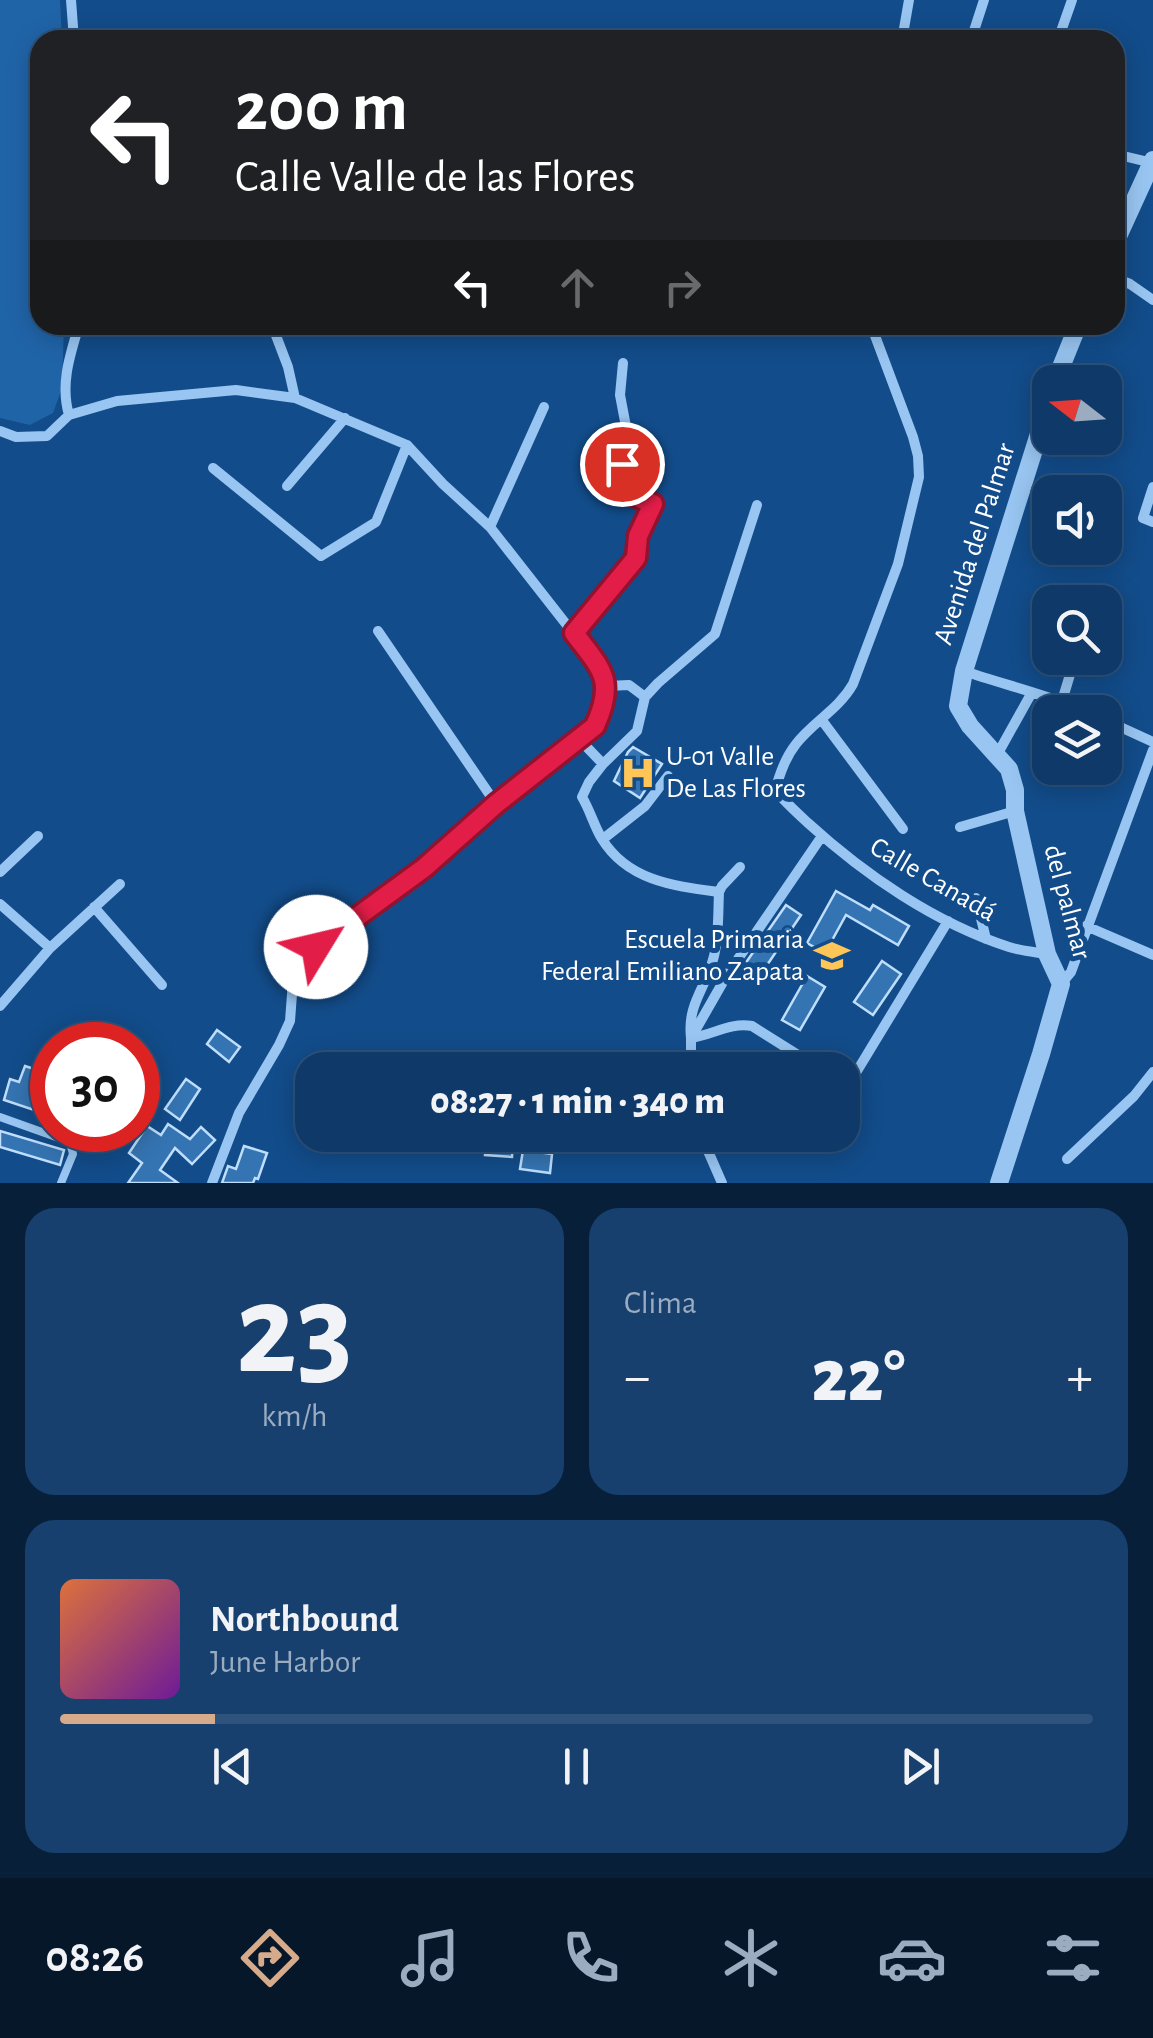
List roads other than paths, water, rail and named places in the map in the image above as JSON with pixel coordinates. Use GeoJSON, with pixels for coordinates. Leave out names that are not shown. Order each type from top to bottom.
{"type":"FeatureCollection","features":[{"type":"Feature","properties":{"kind":"street"},"geometry":{"type":"LineString","coordinates":[[71,0],[73,30]]}},
{"type":"Feature","properties":{"kind":"street"},"geometry":{"type":"LineString","coordinates":[[904,30],[909,0]]}},
{"type":"Feature","properties":{"kind":"street"},"geometry":{"type":"LineString","coordinates":[[974,30],[984,0]]}},
{"type":"Feature","properties":{"kind":"street"},"geometry":{"type":"LineString","coordinates":[[1062,30],[1072,0]]}},
{"type":"Feature","properties":{"kind":"street"},"geometry":{"type":"LineString","coordinates":[[1125,156],[1152,161],[1125,221]]}},
{"type":"Feature","properties":{"kind":"street"},"geometry":{"type":"LineString","coordinates":[[1125,282],[1153,300]]}},
{"type":"Feature","properties":{"kind":"street"},"geometry":{"type":"LineString","coordinates":[[69,415],[65,400],[66,369],[76,335]]}},
{"type":"Feature","properties":{"kind":"street"},"geometry":{"type":"LineString","coordinates":[[276,335],[294,398]]}},
{"type":"Feature","properties":{"kind":"street"},"geometry":{"type":"LineString","coordinates":[[875,335],[914,438],[918,477],[898,564],[853,684],[843,701],[821,719],[904,829]]}},
{"type":"Feature","properties":{"kind":"street"},"geometry":{"type":"LineString","coordinates":[[1062,365],[1074,335]]}},
{"type":"Feature","properties":{"kind":"street"},"geometry":{"type":"LineString","coordinates":[[574,633],[636,558],[638,536],[653,504],[617,488],[627,432],[620,395],[623,363]]}},
{"type":"Feature","properties":{"kind":"street"},"geometry":{"type":"LineString","coordinates":[[0,431],[16,437],[48,436],[69,415],[117,402],[236,390],[294,398],[345,418],[407,445],[490,527],[574,633],[607,686],[595,726],[580,740],[496,804],[424,868],[316,947],[302,963],[293,981],[290,1020],[239,1113],[212,1183]]}},
{"type":"Feature","properties":{"kind":"street"},"geometry":{"type":"LineString","coordinates":[[490,527],[544,407]]}},
{"type":"Feature","properties":{"kind":"street"},"geometry":{"type":"LineString","coordinates":[[287,486],[345,418]]}},
{"type":"Feature","properties":{"kind":"street"},"geometry":{"type":"LineString","coordinates":[[213,468],[321,556],[376,522],[407,445]]}},
{"type":"Feature","properties":{"kind":"street","name":"Avenida del Palmar"},"geometry":{"type":"LineString","coordinates":[[958,706],[964,671],[1032,455]]}},
{"type":"Feature","properties":{"kind":"street"},"geometry":{"type":"LineString","coordinates":[[1153,487],[1142,518],[1153,522]]}},
{"type":"Feature","properties":{"kind":"street"},"geometry":{"type":"LineString","coordinates":[[719,892],[673,886],[648,878],[618,861],[602,840],[582,796],[603,764],[638,731],[646,696],[715,634],[756,506]]}},
{"type":"Feature","properties":{"kind":"street"},"geometry":{"type":"LineString","coordinates":[[378,632],[496,804]]}},
{"type":"Feature","properties":{"kind":"street"},"geometry":{"type":"LineString","coordinates":[[964,671],[1035,695]]}},
{"type":"Feature","properties":{"kind":"street"},"geometry":{"type":"LineString","coordinates":[[607,686],[629,685],[646,696]]}},
{"type":"Feature","properties":{"kind":"street"},"geometry":{"type":"LineString","coordinates":[[997,754],[1031,694]]}},
{"type":"Feature","properties":{"kind":"street","name":"del palmar"},"geometry":{"type":"LineString","coordinates":[[958,706],[970,726],[1009,769],[1047,954],[1061,984],[1000,1183]]}},
{"type":"Feature","properties":{"kind":"street","name":"Calle Canadá"},"geometry":{"type":"LineString","coordinates":[[821,719],[796,744],[775,790],[822,836],[896,892],[986,939],[1014,949],[1047,954]]}},
{"type":"Feature","properties":{"kind":"street"},"geometry":{"type":"LineString","coordinates":[[1122,728],[1153,742]]}},
{"type":"Feature","properties":{"kind":"street"},"geometry":{"type":"LineString","coordinates":[[580,740],[603,764]]}},
{"type":"Feature","properties":{"kind":"street"},"geometry":{"type":"LineString","coordinates":[[1061,984],[1071,972],[1153,750]]}},
{"type":"Feature","properties":{"kind":"street"},"geometry":{"type":"LineString","coordinates":[[602,840],[645,806],[668,776]]}},
{"type":"Feature","properties":{"kind":"street"},"geometry":{"type":"LineString","coordinates":[[960,827],[1016,811]]}},
{"type":"Feature","properties":{"kind":"street"},"geometry":{"type":"LineString","coordinates":[[0,872],[38,836]]}},
{"type":"Feature","properties":{"kind":"street"},"geometry":{"type":"LineString","coordinates":[[691,1038],[727,975],[822,836]]}},
{"type":"Feature","properties":{"kind":"street"},"geometry":{"type":"LineString","coordinates":[[691,1052],[690,1012],[707,980],[715,952],[719,892],[740,867]]}},
{"type":"Feature","properties":{"kind":"street"},"geometry":{"type":"LineString","coordinates":[[0,1006],[50,948],[120,884]]}},
{"type":"Feature","properties":{"kind":"street"},"geometry":{"type":"LineString","coordinates":[[976,898],[986,939]]}},
{"type":"Feature","properties":{"kind":"street"},"geometry":{"type":"LineString","coordinates":[[0,904],[50,948]]}},
{"type":"Feature","properties":{"kind":"street"},"geometry":{"type":"LineString","coordinates":[[94,907],[162,985]]}},
{"type":"Feature","properties":{"kind":"street"},"geometry":{"type":"LineString","coordinates":[[860,1068],[948,921]]}},
{"type":"Feature","properties":{"kind":"street"},"geometry":{"type":"LineString","coordinates":[[1086,926],[1153,955]]}},
{"type":"Feature","properties":{"kind":"street"},"geometry":{"type":"LineString","coordinates":[[691,1038],[739,1024],[752,1026],[793,1052]]}},
{"type":"Feature","properties":{"kind":"street"},"geometry":{"type":"LineString","coordinates":[[1067,1160],[1134,1096],[1153,1072]]}},
{"type":"Feature","properties":{"kind":"street"},"geometry":{"type":"LineString","coordinates":[[708,1152],[722,1183]]}},
{"type":"Feature","properties":{"kind":"lane"},"geometry":{"type":"LineString","coordinates":[[0,1117],[70,1142],[72,1154],[61,1183]]}},
{"type":"Feature","properties":{"kind":"place","name":"U-01 Valle De Las Flores"},"geometry":{"type":"Point","coordinates":[638,773]}},
{"type":"Feature","properties":{"kind":"place","name":"Escuela Primaria Federal Emiliano Zapata"},"geometry":{"type":"Point","coordinates":[832,956]}}]}
